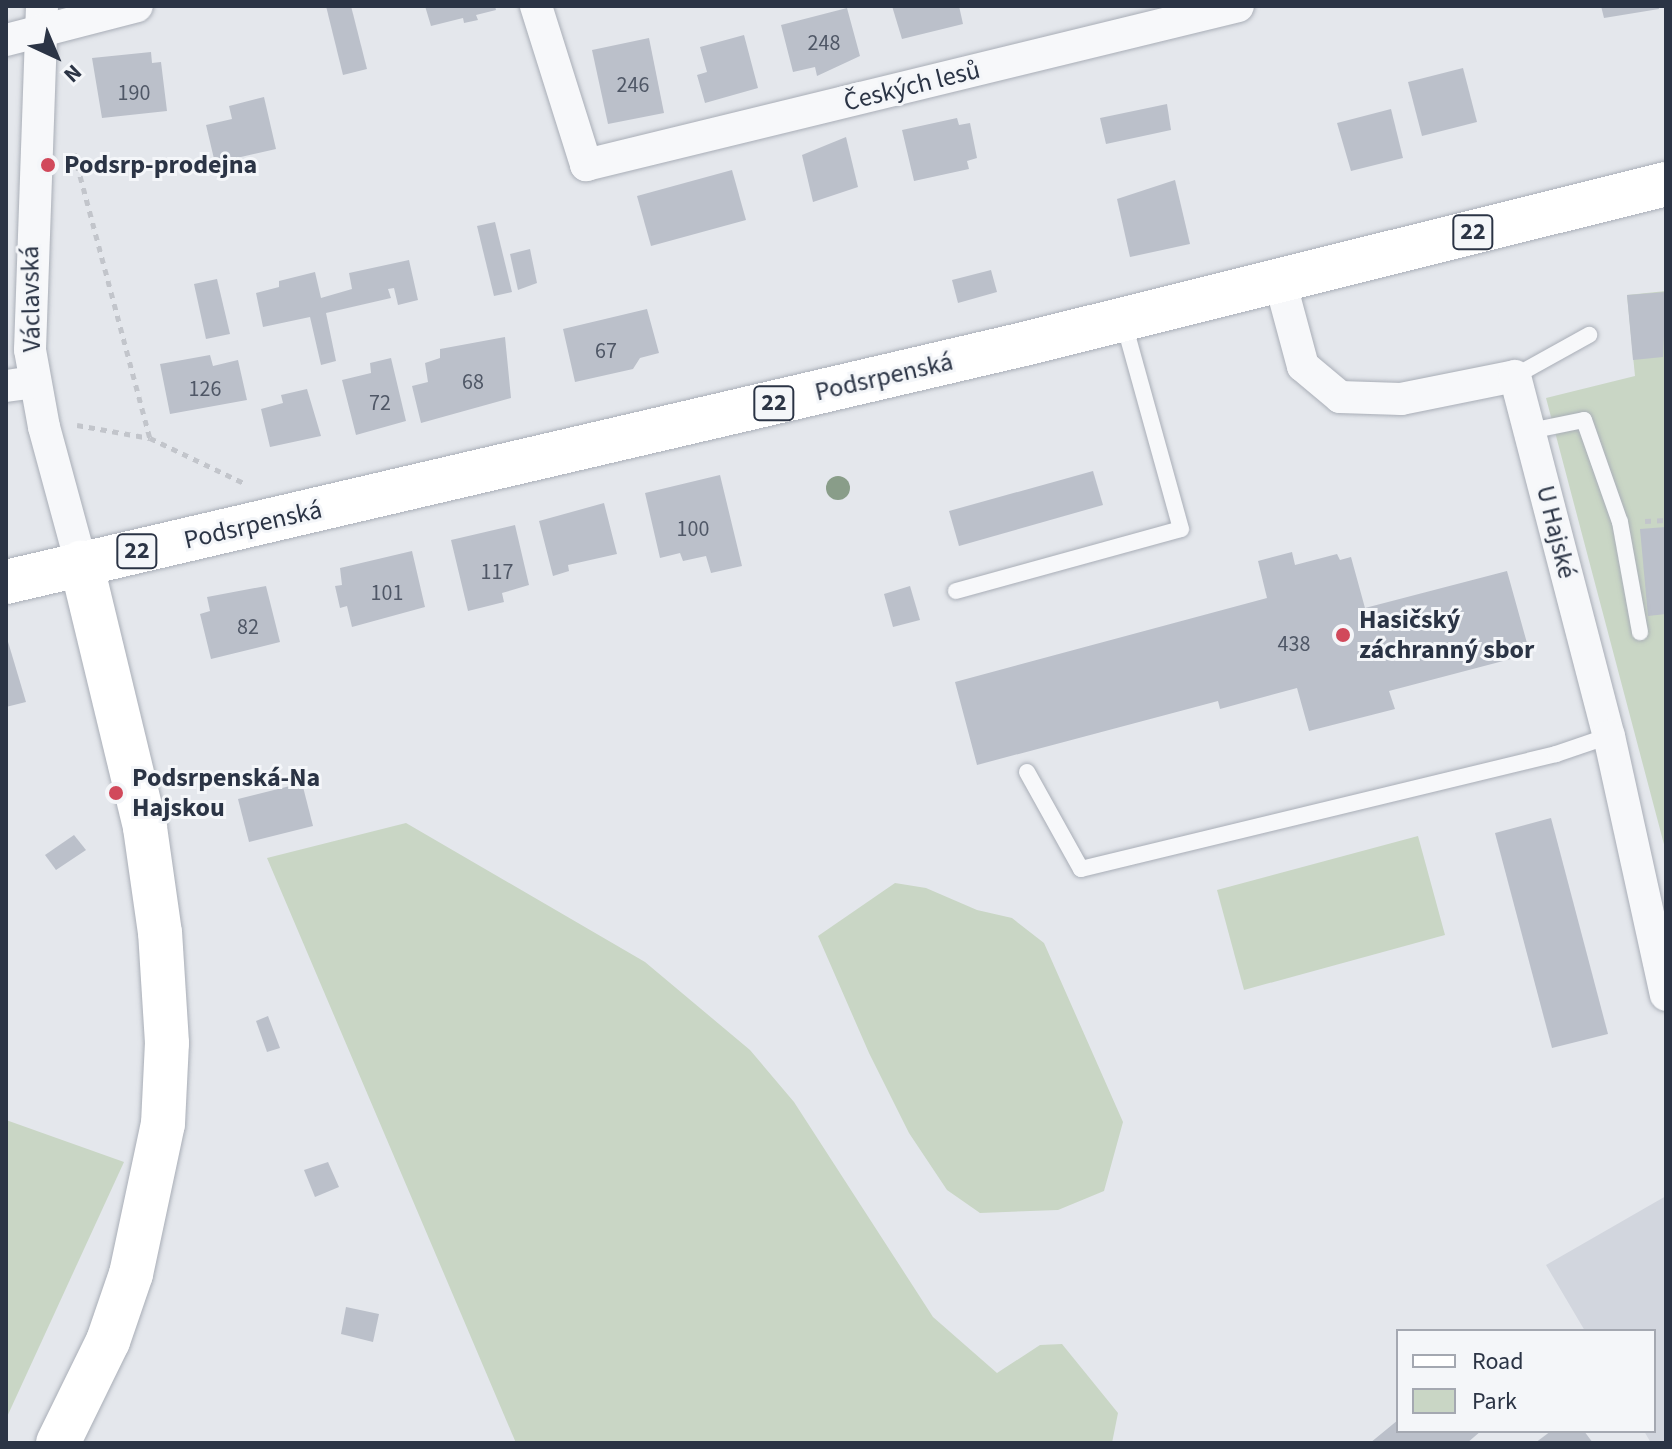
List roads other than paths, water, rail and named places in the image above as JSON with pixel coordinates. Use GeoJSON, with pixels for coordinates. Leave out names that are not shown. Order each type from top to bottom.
{"type":"FeatureCollection","features":[{"type":"Feature","properties":{"kind":"main road","name":"Podsrpenská"},"geometry":{"type":"LineString","coordinates":[[6,582],[1280,281],[1666,184]]}},
{"type":"Feature","properties":{"kind":"main road"},"geometry":{"type":"LineString","coordinates":[[58,1443],[108,1341],[131,1274],[163,1124],[167,1043],[160,933],[145,827],[118,697],[81,563]]}},
{"type":"Feature","properties":{"kind":"street"},"geometry":{"type":"LineString","coordinates":[[6,40],[42,18],[137,6]]}},
{"type":"Feature","properties":{"kind":"street","name":"Českých lesů"},"geometry":{"type":"LineString","coordinates":[[536,6],[586,165],[1192,12],[1238,6]]}},
{"type":"Feature","properties":{"kind":"street","name":"Václavská"},"geometry":{"type":"LineString","coordinates":[[42,18],[29,291],[20,384],[44,427],[81,563]]}},
{"type":"Feature","properties":{"kind":"street"},"geometry":{"type":"LineString","coordinates":[[1280,281],[1303,366],[1340,397],[1401,399],[1515,376]]}},
{"type":"Feature","properties":{"kind":"street","name":"U Hajské"},"geometry":{"type":"LineString","coordinates":[[1515,376],[1609,736],[1666,995]]}},
{"type":"Feature","properties":{"kind":"lane"},"geometry":{"type":"LineString","coordinates":[[956,591],[1181,529],[1122,318]]}},
{"type":"Feature","properties":{"kind":"lane"},"geometry":{"type":"LineString","coordinates":[[1515,376],[1589,335]]}},
{"type":"Feature","properties":{"kind":"lane"},"geometry":{"type":"LineString","coordinates":[[1530,431],[1584,420],[1620,522],[1640,632]]}},
{"type":"Feature","properties":{"kind":"lane"},"geometry":{"type":"LineString","coordinates":[[1027,772],[1081,869],[1556,754],[1609,736]]}},
{"type":"Feature","properties":{"kind":"place","name":"Podsrp-prodejna"},"geometry":{"type":"Point","coordinates":[48,165]}},
{"type":"Feature","properties":{"kind":"place","name":"Hasičský záchranný sbor"},"geometry":{"type":"Point","coordinates":[1343,635]}},
{"type":"Feature","properties":{"kind":"place","name":"Podsrpenská-Na Hajskou"},"geometry":{"type":"Point","coordinates":[116,793]}}]}
